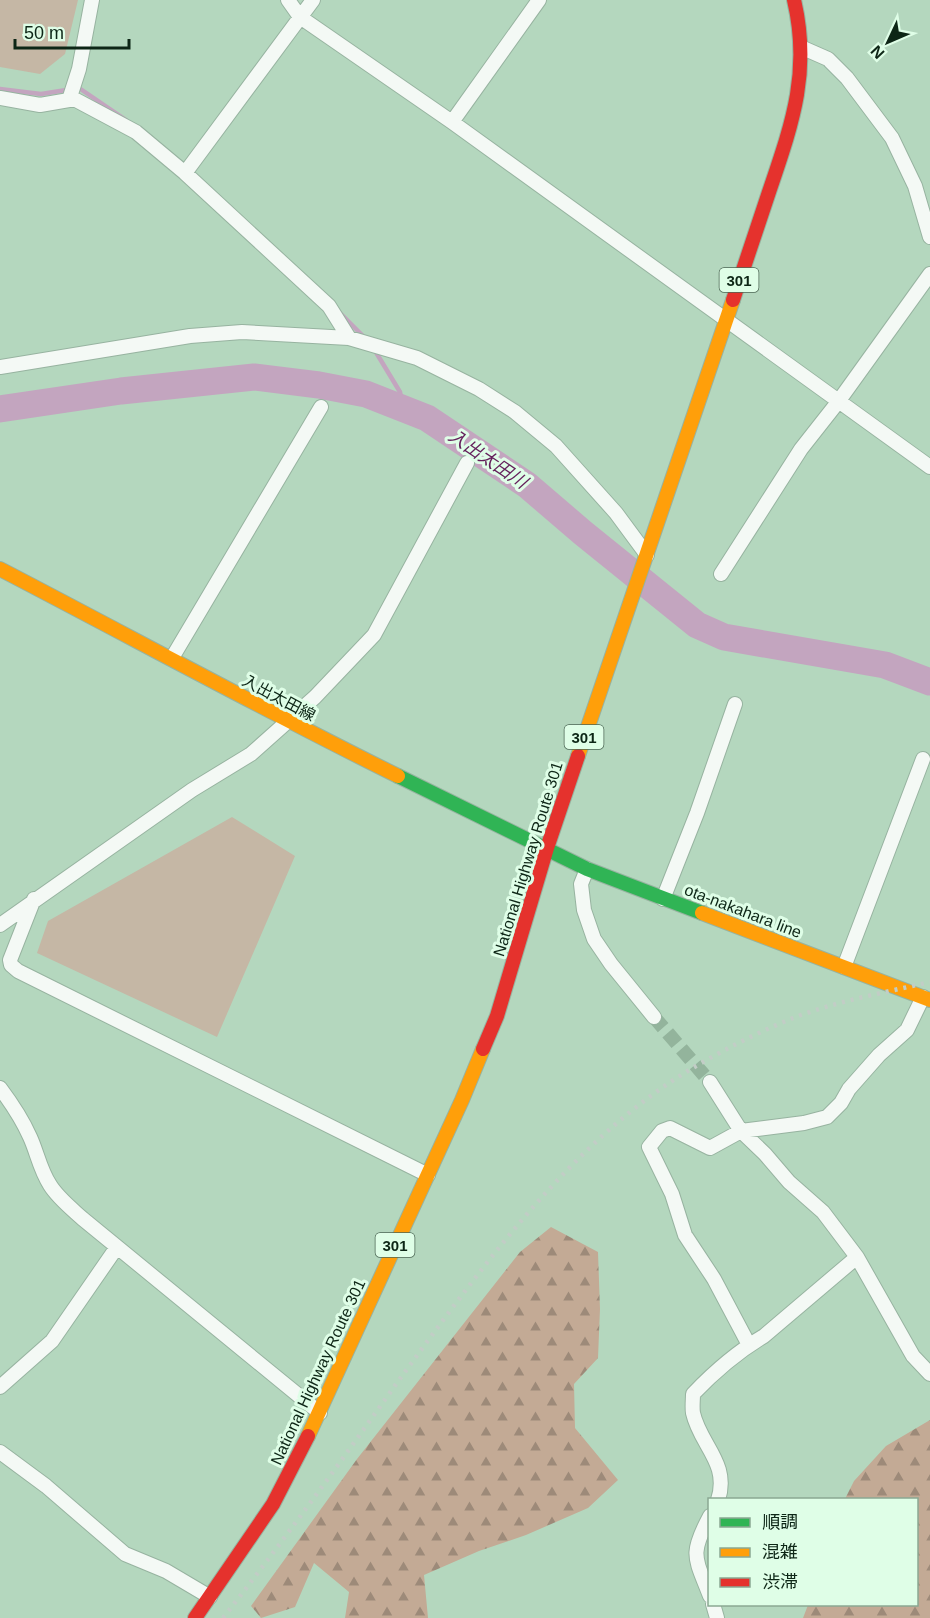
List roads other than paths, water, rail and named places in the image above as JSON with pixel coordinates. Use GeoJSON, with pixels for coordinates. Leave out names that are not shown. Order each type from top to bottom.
{"type":"FeatureCollection","features":[{"type":"Feature","properties":{"kind":"main road","name":"National Highway Route 301"},"geometry":{"type":"LineString","coordinates":[[195,1618],[273,1504],[320,1413],[497,1016],[547,848],[791,129],[803,71],[803,48],[794,0]]}},
{"type":"Feature","properties":{"kind":"main road","name":"入出太田線"},"geometry":{"type":"LineString","coordinates":[[0,569],[172,658],[288,722],[547,848]]}},
{"type":"Feature","properties":{"kind":"main road","name":"ota-nakahara line"},"geometry":{"type":"LineString","coordinates":[[547,848],[587,869],[927,999]]}},
{"type":"Feature","properties":{"kind":"street"},"geometry":{"type":"LineString","coordinates":[[69,100],[79,69],[92,0]]}},
{"type":"Feature","properties":{"kind":"street"},"geometry":{"type":"LineString","coordinates":[[288,0],[300,17],[452,122],[930,467]]}},
{"type":"Feature","properties":{"kind":"street"},"geometry":{"type":"LineString","coordinates":[[185,173],[313,0]]}},
{"type":"Feature","properties":{"kind":"street"},"geometry":{"type":"LineString","coordinates":[[452,122],[539,0]]}},
{"type":"Feature","properties":{"kind":"street"},"geometry":{"type":"LineString","coordinates":[[803,48],[828,59],[834,65],[864,98],[892,138],[915,186],[930,237]]}},
{"type":"Feature","properties":{"kind":"street"},"geometry":{"type":"LineString","coordinates":[[0,98],[40,105],[76,100],[136,132],[185,173],[329,306],[349,338]]}},
{"type":"Feature","properties":{"kind":"street"},"geometry":{"type":"LineString","coordinates":[[721,574],[801,449],[838,402],[930,274]]}},
{"type":"Feature","properties":{"kind":"street"},"geometry":{"type":"LineString","coordinates":[[0,367],[190,336],[242,332],[349,338],[417,358],[479,389],[515,412],[556,446],[616,513],[647,555]]}},
{"type":"Feature","properties":{"kind":"street"},"geometry":{"type":"LineString","coordinates":[[172,658],[321,407]]}},
{"type":"Feature","properties":{"kind":"street"},"geometry":{"type":"LineString","coordinates":[[0,925],[192,790],[251,754],[315,698],[374,635],[467,463]]}},
{"type":"Feature","properties":{"kind":"street"},"geometry":{"type":"LineString","coordinates":[[663,899],[697,813],[735,704]]}},
{"type":"Feature","properties":{"kind":"street"},"geometry":{"type":"LineString","coordinates":[[844,967],[922,759]]}},
{"type":"Feature","properties":{"kind":"street"},"geometry":{"type":"LineString","coordinates":[[587,869],[580,884],[584,910],[594,939],[654,1017]]}},
{"type":"Feature","properties":{"kind":"street"},"geometry":{"type":"LineString","coordinates":[[34,899],[10,960],[11,965],[18,971],[428,1175]]}},
{"type":"Feature","properties":{"kind":"street"},"geometry":{"type":"LineString","coordinates":[[748,1345],[714,1279],[684,1235],[672,1194],[649,1148],[662,1131],[670,1128],[710,1148],[741,1131],[804,1123],[826,1117],[841,1103],[849,1089],[879,1055],[907,1030],[927,999]]}},
{"type":"Feature","properties":{"kind":"street"},"geometry":{"type":"LineString","coordinates":[[710,1082],[741,1131],[789,1182],[823,1212],[857,1257],[913,1356],[930,1374]]}},
{"type":"Feature","properties":{"kind":"street"},"geometry":{"type":"LineString","coordinates":[[0,1088],[16,1109],[31,1138],[50,1185],[76,1213],[320,1413]]}},
{"type":"Feature","properties":{"kind":"street"},"geometry":{"type":"LineString","coordinates":[[0,1388],[52,1341],[117,1247]]}},
{"type":"Feature","properties":{"kind":"street"},"geometry":{"type":"LineString","coordinates":[[718,1498],[722,1480],[693,1414],[693,1394],[714,1371],[748,1345],[764,1336],[857,1257]]}},
{"type":"Feature","properties":{"kind":"street"},"geometry":{"type":"LineString","coordinates":[[0,1452],[46,1486],[125,1554],[166,1571],[210,1597]]}},
{"type":"Feature","properties":{"kind":"street"},"geometry":{"type":"LineString","coordinates":[[708,1520],[698,1539],[695,1557],[708,1591]]}},
{"type":"Feature","properties":{"kind":"waterway"},"geometry":{"type":"LineString","coordinates":[[0,89],[41,94],[79,88],[126,120]]}},
{"type":"Feature","properties":{"kind":"waterway"},"geometry":{"type":"LineString","coordinates":[[339,312],[365,338]]}},
{"type":"Feature","properties":{"kind":"waterway"},"geometry":{"type":"LineString","coordinates":[[374,349],[400,392],[403,408]]}},
{"type":"Feature","properties":{"kind":"waterway","name":"入出太田川"},"geometry":{"type":"LineString","coordinates":[[0,409],[121,391],[254,377],[319,385],[366,394],[427,418],[527,485],[697,625],[724,637],[885,665],[930,682]]}},
{"type":"Feature","properties":{"kind":"tunnel"},"geometry":{"type":"LineString","coordinates":[[654,1017],[710,1082]]}},
{"type":"Feature","properties":{"kind":"railway"},"geometry":{"type":"LineString","coordinates":[[223,1618],[495,1252],[530,1210],[606,1132],[647,1099],[691,1069],[759,1033],[801,1015],[833,1005],[930,982]]}}]}
